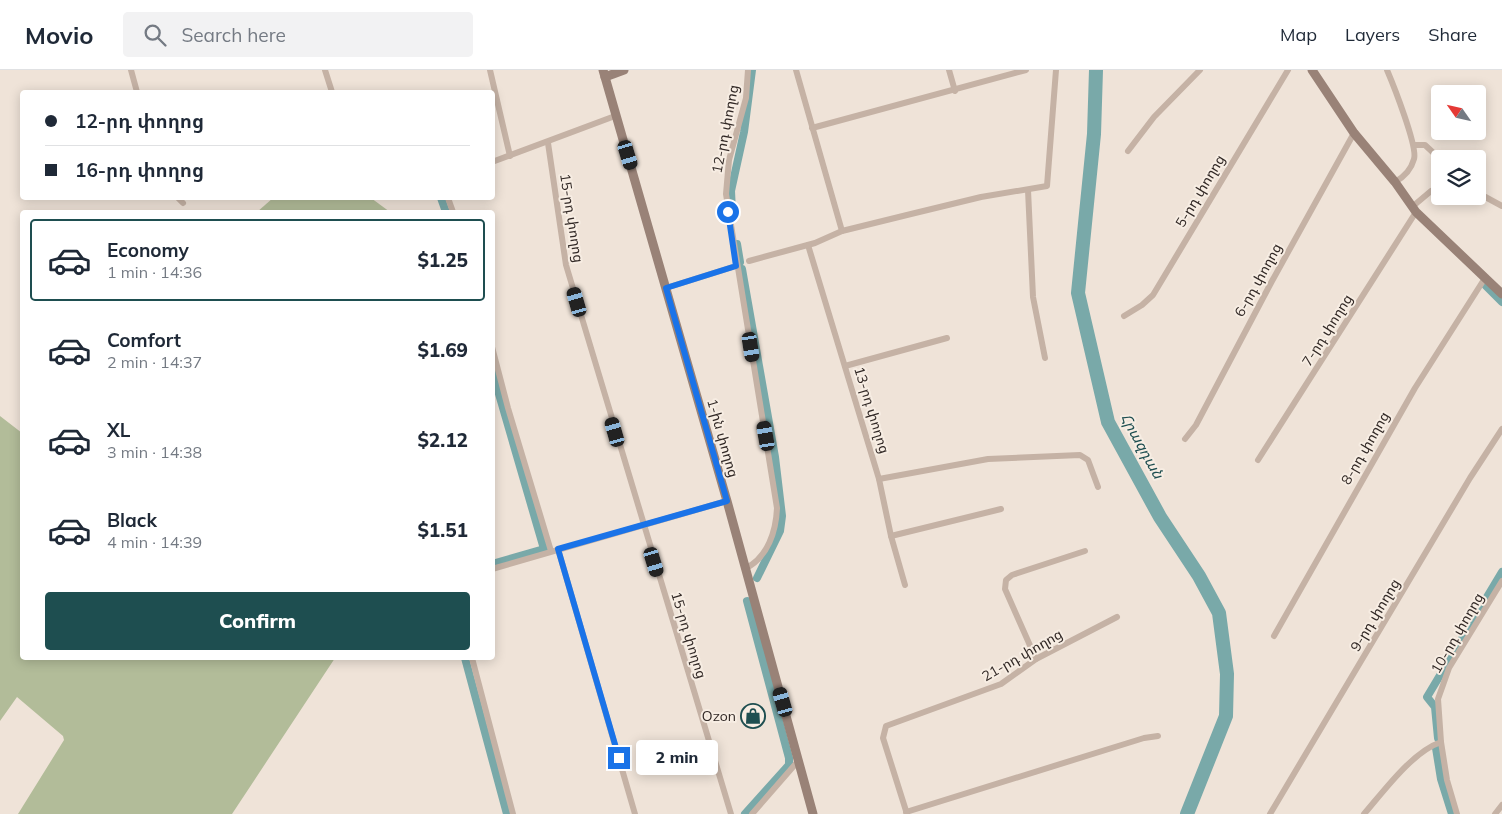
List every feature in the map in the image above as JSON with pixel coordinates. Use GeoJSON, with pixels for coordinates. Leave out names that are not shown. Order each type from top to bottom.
{"type":"FeatureCollection","features":[{"type":"Feature","properties":{"kind":"main road"},"geometry":{"type":"LineString","coordinates":[[604,74],[624,70]]}},
{"type":"Feature","properties":{"kind":"main road"},"geometry":{"type":"LineString","coordinates":[[1312,70],[1354,133],[1395,182],[1414,209],[1502,294]]}},
{"type":"Feature","properties":{"kind":"main road","name":"1-ին փողոց"},"geometry":{"type":"LineString","coordinates":[[604,74],[746,568],[813,814]]}},
{"type":"Feature","properties":{"kind":"street"},"geometry":{"type":"LineString","coordinates":[[131,70],[136,90]]}},
{"type":"Feature","properties":{"kind":"street"},"geometry":{"type":"LineString","coordinates":[[326,70],[331,90]]}},
{"type":"Feature","properties":{"kind":"street"},"geometry":{"type":"LineString","coordinates":[[490,70],[495,90]]}},
{"type":"Feature","properties":{"kind":"street","name":"12-րդ փողոց"},"geometry":{"type":"LineString","coordinates":[[746,568],[752,565],[762,554],[770,540],[776,523],[777,508],[736,266],[726,194],[730,160],[746,98],[748,70]]}},
{"type":"Feature","properties":{"kind":"street"},"geometry":{"type":"LineString","coordinates":[[796,70],[842,232]]}},
{"type":"Feature","properties":{"kind":"street"},"geometry":{"type":"LineString","coordinates":[[949,70],[955,91]]}},
{"type":"Feature","properties":{"kind":"street"},"geometry":{"type":"LineString","coordinates":[[812,128],[955,91],[1026,70]]}},
{"type":"Feature","properties":{"kind":"street"},"geometry":{"type":"LineString","coordinates":[[749,262],[808,245],[842,232],[982,196],[1047,186],[1056,70]]}},
{"type":"Feature","properties":{"kind":"street"},"geometry":{"type":"LineString","coordinates":[[1128,151],[1154,117],[1200,70]]}},
{"type":"Feature","properties":{"kind":"street","name":"5-րդ փողոց"},"geometry":{"type":"LineString","coordinates":[[1124,316],[1142,306],[1153,295],[1288,70]]}},
{"type":"Feature","properties":{"kind":"street"},"geometry":{"type":"LineString","coordinates":[[1387,70],[1415,144],[1415,158],[1405,176],[1395,182]]}},
{"type":"Feature","properties":{"kind":"street"},"geometry":{"type":"LineString","coordinates":[[495,92],[510,156]]}},
{"type":"Feature","properties":{"kind":"street"},"geometry":{"type":"LineString","coordinates":[[495,161],[548,143],[616,116]]}},
{"type":"Feature","properties":{"kind":"street","name":"6-րդ փողոց"},"geometry":{"type":"LineString","coordinates":[[1185,439],[1196,425],[1263,298],[1354,133]]}},
{"type":"Feature","properties":{"kind":"street","name":"15-րդ փողոց"},"geometry":{"type":"LineString","coordinates":[[548,143],[566,264],[643,526],[732,814]]}},
{"type":"Feature","properties":{"kind":"street"},"geometry":{"type":"LineString","coordinates":[[1415,144],[1424,145],[1431,151]]}},
{"type":"Feature","properties":{"kind":"street"},"geometry":{"type":"LineString","coordinates":[[1028,190],[1033,297],[1045,358]]}},
{"type":"Feature","properties":{"kind":"street","name":"7-րդ փողոց"},"geometry":{"type":"LineString","coordinates":[[1258,460],[1414,209],[1431,191]]}},
{"type":"Feature","properties":{"kind":"street"},"geometry":{"type":"LineString","coordinates":[[1486,197],[1502,206]]}},
{"type":"Feature","properties":{"kind":"street"},"geometry":{"type":"LineString","coordinates":[[180,200],[183,203]]}},
{"type":"Feature","properties":{"kind":"street","name":"13-րդ փողոց"},"geometry":{"type":"LineString","coordinates":[[808,245],[879,479],[891,536],[905,585]]}},
{"type":"Feature","properties":{"kind":"street"},"geometry":{"type":"LineString","coordinates":[[666,288],[736,266]]}},
{"type":"Feature","properties":{"kind":"street","name":"8-րդ փողոց"},"geometry":{"type":"LineString","coordinates":[[1274,636],[1415,388],[1485,278]]}},
{"type":"Feature","properties":{"kind":"street"},"geometry":{"type":"LineString","coordinates":[[846,366],[947,338]]}},
{"type":"Feature","properties":{"kind":"street"},"geometry":{"type":"LineString","coordinates":[[495,358],[508,408],[555,550],[635,814]]}},
{"type":"Feature","properties":{"kind":"street","name":"9-րդ փողոց"},"geometry":{"type":"LineString","coordinates":[[1270,814],[1470,478],[1502,429]]}},
{"type":"Feature","properties":{"kind":"street"},"geometry":{"type":"LineString","coordinates":[[879,479],[988,459],[1080,455],[1088,460],[1098,486]]}},
{"type":"Feature","properties":{"kind":"street"},"geometry":{"type":"LineString","coordinates":[[495,568],[727,501]]}},
{"type":"Feature","properties":{"kind":"street"},"geometry":{"type":"LineString","coordinates":[[891,536],[1001,509]]}},
{"type":"Feature","properties":{"kind":"street"},"geometry":{"type":"LineString","coordinates":[[1036,658],[1005,589],[1006,580],[1012,575],[1086,551]]}},
{"type":"Feature","properties":{"kind":"street","name":"10-րդ փողոց"},"geometry":{"type":"LineString","coordinates":[[1458,814],[1447,780],[1441,742],[1438,699],[1449,668],[1502,581]]}},
{"type":"Feature","properties":{"kind":"street","name":"21-րդ փողոց"},"geometry":{"type":"LineString","coordinates":[[906,813],[883,732],[886,726],[1001,684],[1036,658],[1117,617]]}},
{"type":"Feature","properties":{"kind":"street"},"geometry":{"type":"LineString","coordinates":[[473,660],[513,814]]}},
{"type":"Feature","properties":{"kind":"street"},"geometry":{"type":"LineString","coordinates":[[906,813],[1144,738],[1158,736]]}},
{"type":"Feature","properties":{"kind":"street"},"geometry":{"type":"LineString","coordinates":[[1364,814],[1412,762],[1431,745],[1441,742]]}},
{"type":"Feature","properties":{"kind":"street"},"geometry":{"type":"LineString","coordinates":[[752,814],[799,760]]}},
{"type":"Feature","properties":{"kind":"street"},"geometry":{"type":"LineString","coordinates":[[1495,814],[1502,805]]}},
{"type":"Feature","properties":{"kind":"green space"},"geometry":{"type":"Polygon","coordinates":[[[271,200],[374,200],[387,210],[259,210],[271,200]]]}},
{"type":"Feature","properties":{"kind":"green space"},"geometry":{"type":"Polygon","coordinates":[[[0,416],[20,431],[20,660],[334,660],[232,814],[18,814],[64,740],[63,736],[17,697],[0,721],[0,416]]]}},
{"type":"Feature","properties":{"kind":"waterway"},"geometry":{"type":"LineString","coordinates":[[732,211],[731,191],[744,132],[752,70]]}},
{"type":"Feature","properties":{"kind":"waterway","name":"Հրազդան"},"geometry":{"type":"LineString","coordinates":[[1096,70],[1094,134],[1078,293],[1108,422],[1160,517],[1199,576],[1219,613],[1227,674],[1226,716],[1187,814]]}},
{"type":"Feature","properties":{"kind":"waterway"},"geometry":{"type":"LineString","coordinates":[[442,200],[445,210]]}},
{"type":"Feature","properties":{"kind":"waterway"},"geometry":{"type":"LineString","coordinates":[[737,244],[740,262]]}},
{"type":"Feature","properties":{"kind":"waterway"},"geometry":{"type":"LineString","coordinates":[[742,269],[775,457],[782,516],[780,531],[757,578]]}},
{"type":"Feature","properties":{"kind":"waterway"},"geometry":{"type":"LineString","coordinates":[[1486,286],[1502,302]]}},
{"type":"Feature","properties":{"kind":"waterway"},"geometry":{"type":"LineString","coordinates":[[495,380],[544,549],[495,563]]}},
{"type":"Feature","properties":{"kind":"waterway"},"geometry":{"type":"LineString","coordinates":[[1438,738],[1435,707],[1427,697],[1502,572]]}},
{"type":"Feature","properties":{"kind":"waterway"},"geometry":{"type":"LineString","coordinates":[[745,814],[789,765],[789,758],[747,601]]}},
{"type":"Feature","properties":{"kind":"waterway"},"geometry":{"type":"LineString","coordinates":[[466,660],[507,814]]}},
{"type":"Feature","properties":{"kind":"waterway"},"geometry":{"type":"LineString","coordinates":[[1436,748],[1441,779],[1452,814]]}},
{"type":"Feature","properties":{"kind":"place","name":"Ozon"},"geometry":{"type":"Point","coordinates":[753,716]}},
{"type":"Feature","properties":{"kind":"route"},"geometry":{"type":"LineString","coordinates":[[619,758],[558,549],[727,501],[666,288],[736,266],[728,212]]}}]}
